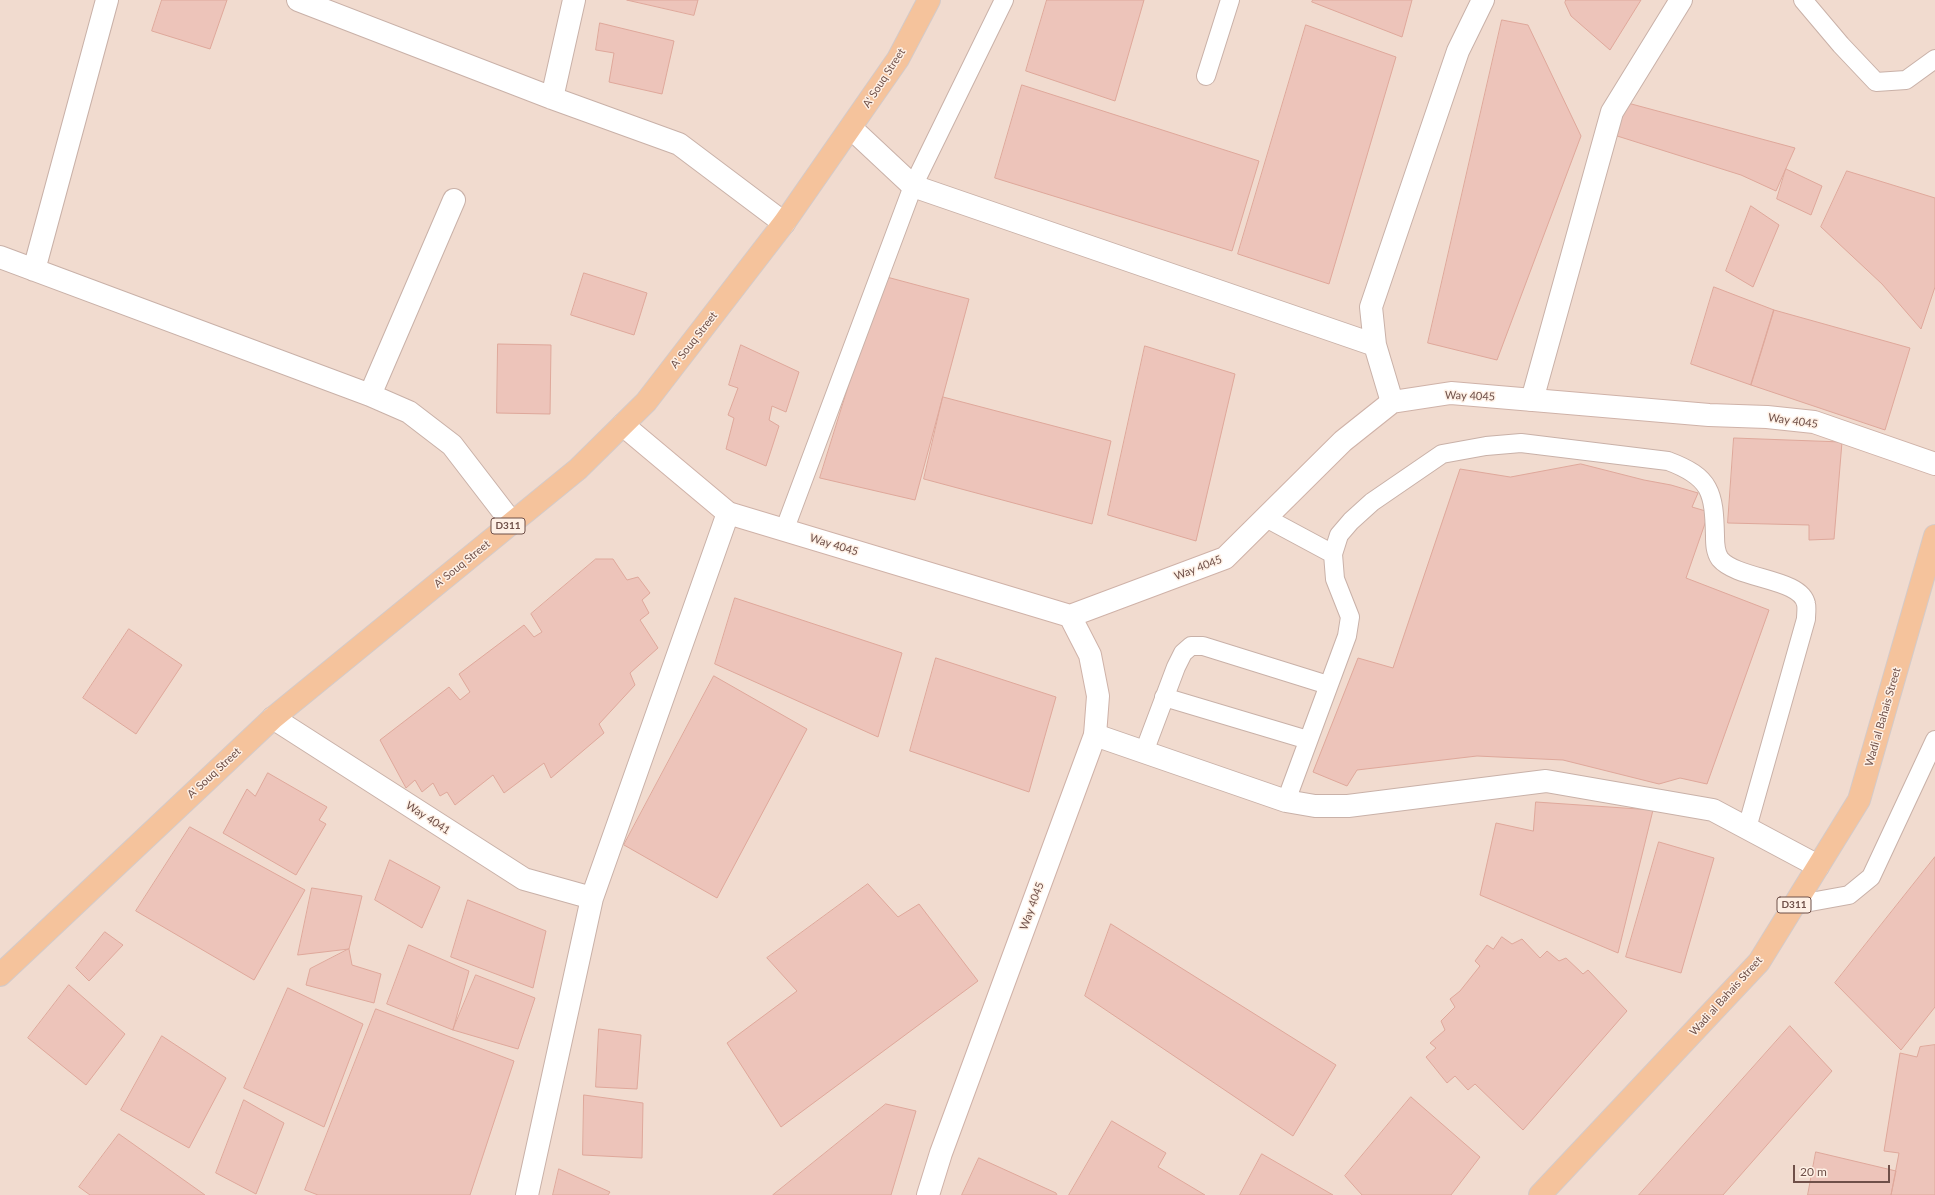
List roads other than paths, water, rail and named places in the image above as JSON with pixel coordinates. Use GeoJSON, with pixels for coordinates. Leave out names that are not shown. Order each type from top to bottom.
{"type":"FeatureCollection","features":[{"type":"Feature","properties":{"kind":"main road","name":"A' Souq Street"},"geometry":{"type":"LineString","coordinates":[[0,975],[273,718],[578,469],[646,402],[784,224],[898,59],[929,0]]}},
{"type":"Feature","properties":{"kind":"main road","name":"Wadi al Bahais Street"},"geometry":{"type":"LineString","coordinates":[[1540,1195],[1758,962],[1859,800],[1934,544]]}},
{"type":"Feature","properties":{"kind":"street"},"geometry":{"type":"LineString","coordinates":[[34,270],[107,0]]}},
{"type":"Feature","properties":{"kind":"street"},"geometry":{"type":"LineString","coordinates":[[298,0],[552,98],[679,144],[784,224]]}},
{"type":"Feature","properties":{"kind":"street"},"geometry":{"type":"LineString","coordinates":[[552,98],[574,0]]}},
{"type":"Feature","properties":{"kind":"street"},"geometry":{"type":"LineString","coordinates":[[1392,402],[1375,345],[1371,307],[1458,51],[1484,0]]}},
{"type":"Feature","properties":{"kind":"street"},"geometry":{"type":"LineString","coordinates":[[1532,400],[1612,112],[1682,0]]}},
{"type":"Feature","properties":{"kind":"street"},"geometry":{"type":"LineString","coordinates":[[851,128],[913,186],[1375,345]]}},
{"type":"Feature","properties":{"kind":"street"},"geometry":{"type":"LineString","coordinates":[[370,395],[454,200]]}},
{"type":"Feature","properties":{"kind":"street"},"geometry":{"type":"LineString","coordinates":[[0,257],[370,395],[409,412],[452,445],[512,523]]}},
{"type":"Feature","properties":{"kind":"street","name":"Way 4045"},"geometry":{"type":"LineString","coordinates":[[623,425],[728,513],[1070,616],[1226,558],[1343,441],[1392,402],[1451,393],[1709,415],[1767,417],[1814,422],[1935,464]]}},
{"type":"Feature","properties":{"kind":"street"},"geometry":{"type":"LineString","coordinates":[[527,1195],[592,898],[728,513]]}},
{"type":"Feature","properties":{"kind":"street","name":"Way 4045"},"geometry":{"type":"LineString","coordinates":[[928,1195],[941,1153],[1095,735],[1098,696],[1090,654],[1070,616]]}},
{"type":"Feature","properties":{"kind":"street","name":"Way 4041"},"geometry":{"type":"LineString","coordinates":[[273,718],[524,879],[592,898]]}},
{"type":"Feature","properties":{"kind":"street"},"geometry":{"type":"LineString","coordinates":[[1095,735],[1286,801],[1314,806],[1348,806],[1546,781],[1713,810],[1818,866]]}},
{"type":"Feature","properties":{"kind":"lane"},"geometry":{"type":"LineString","coordinates":[[784,531],[913,186],[1004,0]]}},
{"type":"Feature","properties":{"kind":"lane"},"geometry":{"type":"LineString","coordinates":[[1206,76],[1230,0]]}},
{"type":"Feature","properties":{"kind":"lane"},"geometry":{"type":"LineString","coordinates":[[1803,0],[1841,45],[1876,82],[1906,80],[1935,59]]}},
{"type":"Feature","properties":{"kind":"lane"},"geometry":{"type":"LineString","coordinates":[[1286,801],[1347,636],[1350,617],[1335,579],[1333,554],[1340,535],[1351,521],[1372,502],[1442,454],[1486,446],[1521,443],[1668,461],[1688,469],[1706,486],[1713,500],[1715,547],[1719,558],[1729,567],[1800,592],[1806,604],[1806,619],[1747,828]]}},
{"type":"Feature","properties":{"kind":"lane"},"geometry":{"type":"LineString","coordinates":[[1266,518],[1333,554]]}},
{"type":"Feature","properties":{"kind":"lane"},"geometry":{"type":"LineString","coordinates":[[1144,752],[1176,667],[1183,653],[1191,646],[1203,646],[1328,685]]}},
{"type":"Feature","properties":{"kind":"lane"},"geometry":{"type":"LineString","coordinates":[[1164,698],[1308,740]]}},
{"type":"Feature","properties":{"kind":"lane"},"geometry":{"type":"LineString","coordinates":[[1794,905],[1848,894],[1871,877],[1935,740]]}}]}
